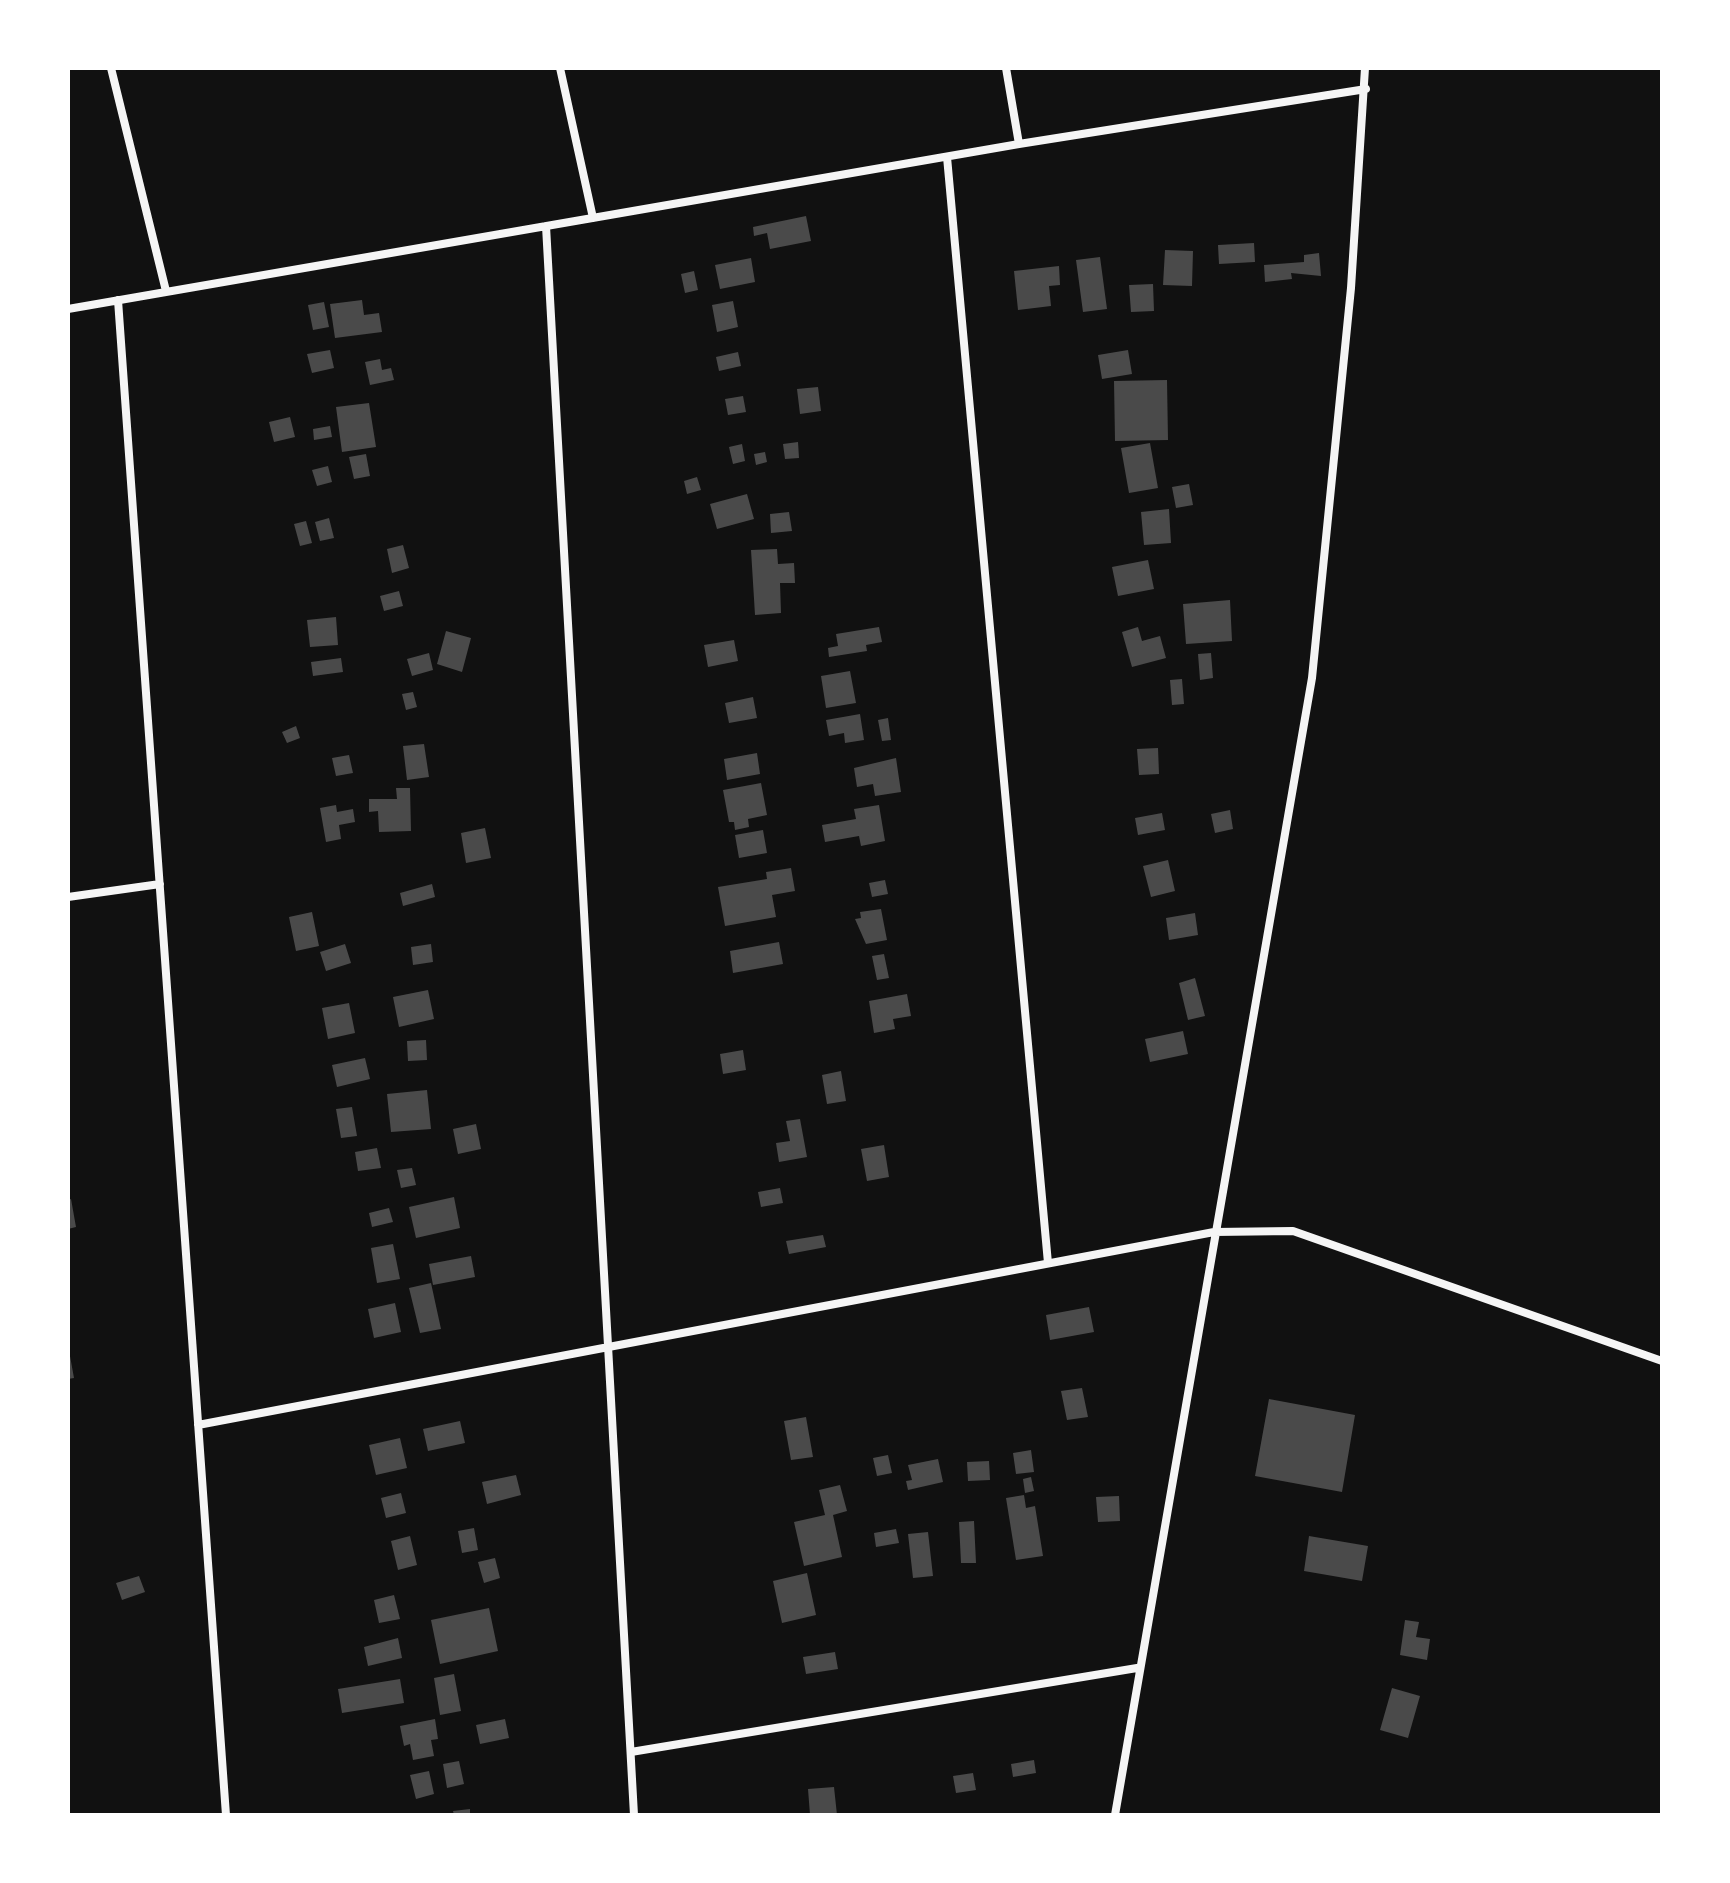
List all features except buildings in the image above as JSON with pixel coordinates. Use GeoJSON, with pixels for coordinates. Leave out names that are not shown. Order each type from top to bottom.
{"type":"FeatureCollection","features":[{"type":"Feature","properties":{"kind":"street"},"geometry":{"type":"LineString","coordinates":[[111,68],[166,291]]}},
{"type":"Feature","properties":{"kind":"street"},"geometry":{"type":"LineString","coordinates":[[560,68],[593,218]]}},
{"type":"Feature","properties":{"kind":"street"},"geometry":{"type":"LineString","coordinates":[[1006,68],[1019,144]]}},
{"type":"Feature","properties":{"kind":"street"},"geometry":{"type":"LineString","coordinates":[[1115,1815],[1137,1668],[1312,678],[1349,303],[1366,89],[1365,68]]}},
{"type":"Feature","properties":{"kind":"street"},"geometry":{"type":"LineString","coordinates":[[68,309],[1019,144],[1366,89]]}},
{"type":"Feature","properties":{"kind":"street"},"geometry":{"type":"LineString","coordinates":[[947,157],[1048,1263]]}},
{"type":"Feature","properties":{"kind":"street"},"geometry":{"type":"LineString","coordinates":[[546,226],[634,1815]]}},
{"type":"Feature","properties":{"kind":"street"},"geometry":{"type":"LineString","coordinates":[[118,300],[226,1815]]}},
{"type":"Feature","properties":{"kind":"street"},"geometry":{"type":"LineString","coordinates":[[68,897],[160,884]]}},
{"type":"Feature","properties":{"kind":"street"},"geometry":{"type":"LineString","coordinates":[[198,1425],[1214,1232],[1293,1231],[1662,1361]]}},
{"type":"Feature","properties":{"kind":"street"},"geometry":{"type":"LineString","coordinates":[[631,1752],[1137,1668]]}}]}
